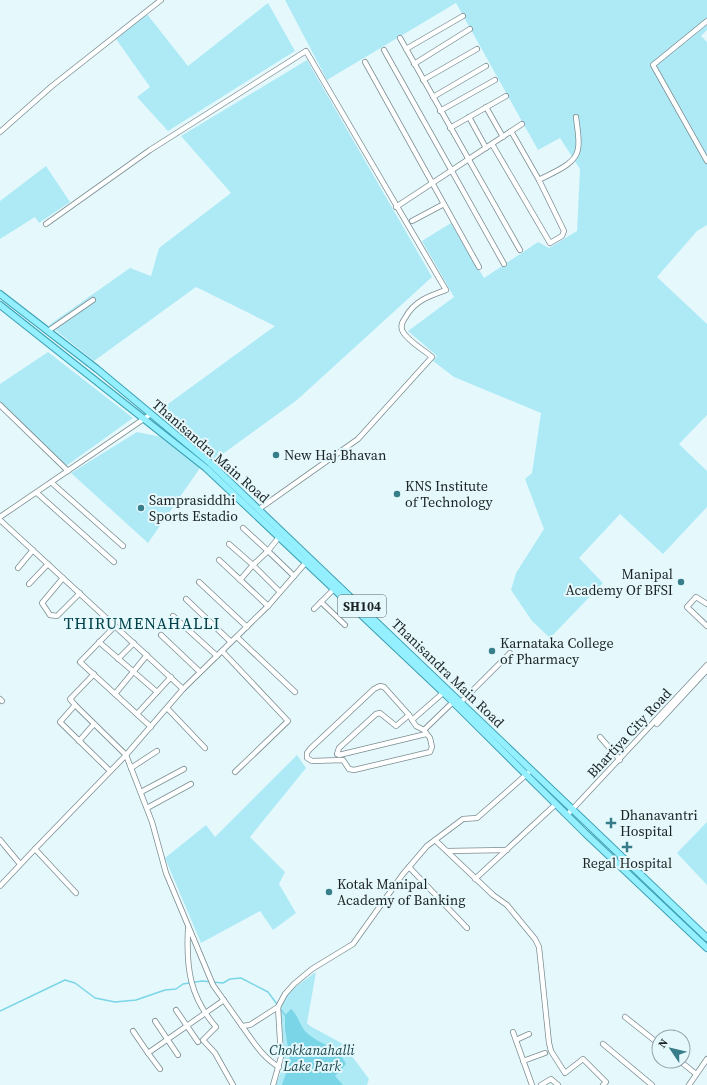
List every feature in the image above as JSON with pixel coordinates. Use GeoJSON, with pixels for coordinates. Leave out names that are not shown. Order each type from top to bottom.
{"type":"FeatureCollection","features":[{"type":"Feature","properties":{"kind":"main road","name":"Thanisandra Main Road"},"geometry":{"type":"LineString","coordinates":[[0,294],[48,331],[210,463],[259,509],[334,589],[443,693],[573,811],[707,938]]}},
{"type":"Feature","properties":{"kind":"main road","name":"Thanisandra Main Road"},"geometry":{"type":"LineString","coordinates":[[0,305],[206,468],[279,538],[308,560],[462,702],[529,772],[556,804],[707,948]]}},
{"type":"Feature","properties":{"kind":"street"},"geometry":{"type":"LineString","coordinates":[[0,132],[52,86],[161,0]]}},
{"type":"Feature","properties":{"kind":"street"},"geometry":{"type":"LineString","coordinates":[[406,49],[463,16]]}},
{"type":"Feature","properties":{"kind":"street"},"geometry":{"type":"LineString","coordinates":[[707,21],[653,65],[707,161]]}},
{"type":"Feature","properties":{"kind":"street"},"geometry":{"type":"LineString","coordinates":[[414,64],[470,29]]}},
{"type":"Feature","properties":{"kind":"street"},"geometry":{"type":"LineString","coordinates":[[400,38],[432,97],[520,250]]}},
{"type":"Feature","properties":{"kind":"street"},"geometry":{"type":"LineString","coordinates":[[384,50],[504,264]]}},
{"type":"Feature","properties":{"kind":"street"},"geometry":{"type":"LineString","coordinates":[[423,80],[477,50]]}},
{"type":"Feature","properties":{"kind":"street"},"geometry":{"type":"LineString","coordinates":[[46,224],[150,150],[306,51],[446,290],[418,301],[412,307],[402,323],[404,334],[432,357],[358,438],[344,450],[259,509]]}},
{"type":"Feature","properties":{"kind":"street"},"geometry":{"type":"LineString","coordinates":[[365,62],[479,267]]}},
{"type":"Feature","properties":{"kind":"street"},"geometry":{"type":"LineString","coordinates":[[432,97],[486,66]]}},
{"type":"Feature","properties":{"kind":"street"},"geometry":{"type":"LineString","coordinates":[[440,111],[495,80]]}},
{"type":"Feature","properties":{"kind":"street"},"geometry":{"type":"LineString","coordinates":[[450,128],[506,96]]}},
{"type":"Feature","properties":{"kind":"street"},"geometry":{"type":"LineString","coordinates":[[486,107],[502,137]]}},
{"type":"Feature","properties":{"kind":"street"},"geometry":{"type":"LineString","coordinates":[[469,117],[486,148]]}},
{"type":"Feature","properties":{"kind":"street"},"geometry":{"type":"LineString","coordinates":[[539,180],[571,161],[576,156],[578,149],[576,117]]}},
{"type":"Feature","properties":{"kind":"street"},"geometry":{"type":"LineString","coordinates":[[396,207],[522,124]]}},
{"type":"Feature","properties":{"kind":"street"},"geometry":{"type":"LineString","coordinates":[[492,144],[550,243],[562,236],[564,231],[539,180],[512,131]]}},
{"type":"Feature","properties":{"kind":"street"},"geometry":{"type":"LineString","coordinates":[[412,221],[444,204]]}},
{"type":"Feature","properties":{"kind":"street"},"geometry":{"type":"LineString","coordinates":[[48,331],[94,300]]}},
{"type":"Feature","properties":{"kind":"street"},"geometry":{"type":"LineString","coordinates":[[0,405],[68,471]]}},
{"type":"Feature","properties":{"kind":"street"},"geometry":{"type":"LineString","coordinates":[[151,414],[0,518],[183,689]]}},
{"type":"Feature","properties":{"kind":"street"},"geometry":{"type":"LineString","coordinates":[[52,483],[123,546]]}},
{"type":"Feature","properties":{"kind":"street"},"geometry":{"type":"LineString","coordinates":[[37,493],[114,562]]}},
{"type":"Feature","properties":{"kind":"street"},"geometry":{"type":"LineString","coordinates":[[243,528],[294,576]]}},
{"type":"Feature","properties":{"kind":"street"},"geometry":{"type":"LineString","coordinates":[[240,580],[279,538]]}},
{"type":"Feature","properties":{"kind":"street"},"geometry":{"type":"LineString","coordinates":[[229,544],[280,592]]}},
{"type":"Feature","properties":{"kind":"street"},"geometry":{"type":"LineString","coordinates":[[18,568],[33,550]]}},
{"type":"Feature","properties":{"kind":"street"},"geometry":{"type":"LineString","coordinates":[[219,560],[268,606]]}},
{"type":"Feature","properties":{"kind":"street"},"geometry":{"type":"LineString","coordinates":[[0,886],[126,754],[183,689],[268,606],[308,560]]}},
{"type":"Feature","properties":{"kind":"street"},"geometry":{"type":"LineString","coordinates":[[29,584],[48,564]]}},
{"type":"Feature","properties":{"kind":"street"},"geometry":{"type":"LineString","coordinates":[[64,578],[42,603],[50,615],[57,616],[80,593]]}},
{"type":"Feature","properties":{"kind":"street"},"geometry":{"type":"LineString","coordinates":[[199,582],[246,627]]}},
{"type":"Feature","properties":{"kind":"street"},"geometry":{"type":"LineString","coordinates":[[314,609],[334,589]]}},
{"type":"Feature","properties":{"kind":"street"},"geometry":{"type":"LineString","coordinates":[[707,604],[700,598],[696,597],[687,608],[707,626]]}},
{"type":"Feature","properties":{"kind":"street"},"geometry":{"type":"LineString","coordinates":[[186,599],[231,642]]}},
{"type":"Feature","properties":{"kind":"street"},"geometry":{"type":"LineString","coordinates":[[321,602],[345,625]]}},
{"type":"Feature","properties":{"kind":"street"},"geometry":{"type":"LineString","coordinates":[[173,616],[217,656]]}},
{"type":"Feature","properties":{"kind":"street"},"geometry":{"type":"LineString","coordinates":[[115,626],[80,662],[151,727]]}},
{"type":"Feature","properties":{"kind":"street"},"geometry":{"type":"LineString","coordinates":[[161,635],[200,672]]}},
{"type":"Feature","properties":{"kind":"street"},"geometry":{"type":"LineString","coordinates":[[237,637],[295,692]]}},
{"type":"Feature","properties":{"kind":"street"},"geometry":{"type":"LineString","coordinates":[[99,642],[157,692]]}},
{"type":"Feature","properties":{"kind":"street"},"geometry":{"type":"LineString","coordinates":[[118,658],[134,643]]}},
{"type":"Feature","properties":{"kind":"street"},"geometry":{"type":"LineString","coordinates":[[222,652],[288,722],[235,772]]}},
{"type":"Feature","properties":{"kind":"street"},"geometry":{"type":"LineString","coordinates":[[462,702],[510,652]]}},
{"type":"Feature","properties":{"kind":"street"},"geometry":{"type":"LineString","coordinates":[[115,694],[147,656]]}},
{"type":"Feature","properties":{"kind":"street","name":"Bhartiya City Road"},"geometry":{"type":"LineString","coordinates":[[672,706],[707,665]]}},
{"type":"Feature","properties":{"kind":"street","name":"Bhartiya City Road"},"geometry":{"type":"LineString","coordinates":[[573,811],[707,670]]}},
{"type":"Feature","properties":{"kind":"street"},"geometry":{"type":"LineString","coordinates":[[94,674],[70,699],[126,754],[141,792],[166,873],[211,982],[262,1053],[270,1062],[279,1067]]}},
{"type":"Feature","properties":{"kind":"street"},"geometry":{"type":"LineString","coordinates":[[137,714],[171,677]]}},
{"type":"Feature","properties":{"kind":"street"},"geometry":{"type":"LineString","coordinates":[[380,686],[384,687],[412,720],[416,726],[425,732],[432,747],[430,752],[354,770],[349,769],[343,760],[312,761],[307,758],[307,754],[310,749],[374,689],[380,686]]}},
{"type":"Feature","properties":{"kind":"street"},"geometry":{"type":"LineString","coordinates":[[412,720],[443,693]]}},
{"type":"Feature","properties":{"kind":"street"},"geometry":{"type":"LineString","coordinates":[[409,715],[396,726],[380,713],[376,714],[339,748],[337,754],[339,755],[425,732],[453,702]]}},
{"type":"Feature","properties":{"kind":"street"},"geometry":{"type":"LineString","coordinates":[[75,705],[60,722],[110,771]]}},
{"type":"Feature","properties":{"kind":"street"},"geometry":{"type":"LineString","coordinates":[[167,708],[205,748]]}},
{"type":"Feature","properties":{"kind":"street"},"geometry":{"type":"LineString","coordinates":[[79,741],[94,724]]}},
{"type":"Feature","properties":{"kind":"street"},"geometry":{"type":"LineString","coordinates":[[600,737],[620,760]]}},
{"type":"Feature","properties":{"kind":"street","name":"Bhartiya City Road"},"geometry":{"type":"LineString","coordinates":[[573,811],[636,743]]}},
{"type":"Feature","properties":{"kind":"street"},"geometry":{"type":"LineString","coordinates":[[131,768],[157,751]]}},
{"type":"Feature","properties":{"kind":"street"},"geometry":{"type":"LineString","coordinates":[[141,792],[184,769]]}},
{"type":"Feature","properties":{"kind":"street"},"geometry":{"type":"LineString","coordinates":[[242,1026],[250,1024],[278,1005],[294,984],[312,969],[353,944],[419,854],[463,819],[477,818],[529,772]]}},
{"type":"Feature","properties":{"kind":"street"},"geometry":{"type":"LineString","coordinates":[[146,808],[191,784]]}},
{"type":"Feature","properties":{"kind":"street"},"geometry":{"type":"LineString","coordinates":[[475,879],[556,804]]}},
{"type":"Feature","properties":{"kind":"street"},"geometry":{"type":"LineString","coordinates":[[568,816],[573,811]]}},
{"type":"Feature","properties":{"kind":"street"},"geometry":{"type":"LineString","coordinates":[[0,840],[20,864]]}},
{"type":"Feature","properties":{"kind":"street"},"geometry":{"type":"LineString","coordinates":[[435,840],[475,879],[507,905],[538,944],[551,1051],[562,1070],[567,1073],[583,1058],[606,1082],[603,1085]]}},
{"type":"Feature","properties":{"kind":"street"},"geometry":{"type":"LineString","coordinates":[[35,849],[76,893]]}},
{"type":"Feature","properties":{"kind":"street"},"geometry":{"type":"LineString","coordinates":[[447,851],[508,850]]}},
{"type":"Feature","properties":{"kind":"street"},"geometry":{"type":"LineString","coordinates":[[409,867],[467,928]]}},
{"type":"Feature","properties":{"kind":"street"},"geometry":{"type":"LineString","coordinates":[[188,927],[187,948],[193,993],[203,1012],[216,1028],[203,1040],[215,1053],[233,1085]]}},
{"type":"Feature","properties":{"kind":"street"},"geometry":{"type":"LineString","coordinates":[[148,1053],[203,1012],[224,1000]]}},
{"type":"Feature","properties":{"kind":"street"},"geometry":{"type":"LineString","coordinates":[[273,1085],[281,1057],[278,1005]]}},
{"type":"Feature","properties":{"kind":"street"},"geometry":{"type":"LineString","coordinates":[[176,1010],[198,1042]]}},
{"type":"Feature","properties":{"kind":"street"},"geometry":{"type":"LineString","coordinates":[[625,1017],[651,1038]]}},
{"type":"Feature","properties":{"kind":"street"},"geometry":{"type":"LineString","coordinates":[[155,1021],[178,1055]]}},
{"type":"Feature","properties":{"kind":"street"},"geometry":{"type":"LineString","coordinates":[[133,1031],[160,1069]]}},
{"type":"Feature","properties":{"kind":"street"},"geometry":{"type":"LineString","coordinates":[[513,1032],[532,1085]]}},
{"type":"Feature","properties":{"kind":"street"},"geometry":{"type":"LineString","coordinates":[[516,1040],[529,1034]]}},
{"type":"Feature","properties":{"kind":"street"},"geometry":{"type":"LineString","coordinates":[[603,1044],[652,1085]]}},
{"type":"Feature","properties":{"kind":"street"},"geometry":{"type":"LineString","coordinates":[[523,1061],[545,1053]]}},
{"type":"Feature","properties":{"kind":"street"},"geometry":{"type":"LineString","coordinates":[[689,1085],[707,1059]]}},
{"type":"Feature","properties":{"kind":"street"},"geometry":{"type":"LineString","coordinates":[[690,1069],[696,1074]]}},
{"type":"Feature","properties":{"kind":"street"},"geometry":{"type":"LineString","coordinates":[[541,1085],[551,1079],[558,1085]]}},
{"type":"Feature","properties":{"kind":"green space"},"geometry":{"type":"Polygon","coordinates":[[[285,0],[707,0],[707,30],[701,36],[707,42],[707,225],[697,231],[657,277],[707,324],[707,415],[679,444],[707,471],[707,507],[663,554],[620,514],[579,558],[603,583],[550,638],[532,621],[511,590],[516,573],[544,529],[525,479],[532,473],[541,413],[454,377],[433,361],[437,356],[408,331],[454,297],[422,241],[451,223],[484,278],[538,242],[549,248],[577,231],[580,169],[560,138],[538,150],[456,3],[327,80],[285,0]]]}},
{"type":"Feature","properties":{"kind":"green space"},"geometry":{"type":"Polygon","coordinates":[[[268,3],[295,51],[168,131],[137,97],[150,87],[116,39],[147,14],[188,66],[268,3]]]}},
{"type":"Feature","properties":{"kind":"green space"},"geometry":{"type":"Polygon","coordinates":[[[307,60],[432,277],[297,400],[213,461],[157,412],[275,326],[196,287],[94,361],[49,325],[130,268],[151,276],[159,248],[231,193],[181,136],[307,60]]]}},
{"type":"Feature","properties":{"kind":"green space"},"geometry":{"type":"Polygon","coordinates":[[[46,166],[70,202],[39,223],[35,217],[0,239],[0,201],[46,166]]]}},
{"type":"Feature","properties":{"kind":"green space"},"geometry":{"type":"Polygon","coordinates":[[[48,352],[133,418],[66,466],[0,402],[0,384],[48,352]]]}},
{"type":"Feature","properties":{"kind":"green space","name":"Samprasiddhi Sports Estadio"},"geometry":{"type":"Polygon","coordinates":[[[137,432],[162,437],[200,468],[148,543],[71,473],[137,432]]]}},
{"type":"Feature","properties":{"kind":"green space"},"geometry":{"type":"Polygon","coordinates":[[[297,755],[306,768],[250,837],[285,872],[279,884],[296,913],[273,930],[260,911],[201,943],[165,858],[206,825],[215,837],[297,755]]]}},
{"type":"Feature","properties":{"kind":"green space"},"geometry":{"type":"Polygon","coordinates":[[[707,822],[707,885],[677,853],[707,822]]]}},
{"type":"Feature","properties":{"kind":"green space","name":"Chokkanahalli Lake Park"},"geometry":{"type":"Polygon","coordinates":[[[316,972],[307,1023],[343,1044],[369,1079],[367,1085],[276,1085],[284,1061],[279,1024],[279,1014],[282,1005],[291,991],[316,972]]]}},
{"type":"Feature","properties":{"kind":"shaded area","name":"Chokkanahalli Lake Park"},"geometry":{"type":"Polygon","coordinates":[[[291,1009],[307,1033],[334,1049],[343,1058],[346,1064],[335,1076],[343,1085],[282,1085],[290,1061],[285,1029],[285,1015],[291,1009]]]}},
{"type":"Feature","properties":{"kind":"waterway"},"geometry":{"type":"LineString","coordinates":[[0,1011],[65,980],[75,983],[95,998],[115,1002],[136,1000],[165,990],[176,989],[183,984],[202,981],[223,983],[230,979],[241,978],[268,992],[285,1015]]}},
{"type":"Feature","properties":{"kind":"place","name":"New Haj Bhavan"},"geometry":{"type":"Point","coordinates":[276,455]}},
{"type":"Feature","properties":{"kind":"place","name":"KNS Institute of Technology"},"geometry":{"type":"Point","coordinates":[397,494]}},
{"type":"Feature","properties":{"kind":"place","name":"Samprasiddhi Sports Estadio"},"geometry":{"type":"Point","coordinates":[141,508]}},
{"type":"Feature","properties":{"kind":"place","name":"Manipal Academy Of BFSI"},"geometry":{"type":"Point","coordinates":[681,582]}},
{"type":"Feature","properties":{"kind":"place","name":"Karnataka College of Pharmacy"},"geometry":{"type":"Point","coordinates":[492,651]}},
{"type":"Feature","properties":{"kind":"place","name":"Dhanavantri Hospital"},"geometry":{"type":"Point","coordinates":[611,823]}},
{"type":"Feature","properties":{"kind":"place","name":"Regal Hospital"},"geometry":{"type":"Point","coordinates":[627,847]}},
{"type":"Feature","properties":{"kind":"place","name":"Kotak Manipal Academy of Banking"},"geometry":{"type":"Point","coordinates":[329,892]}},
{"type":"Feature","properties":{"kind":"district","name":"THIRUMENAHALLI"},"geometry":{"type":"Point","coordinates":[142,623]}}]}
